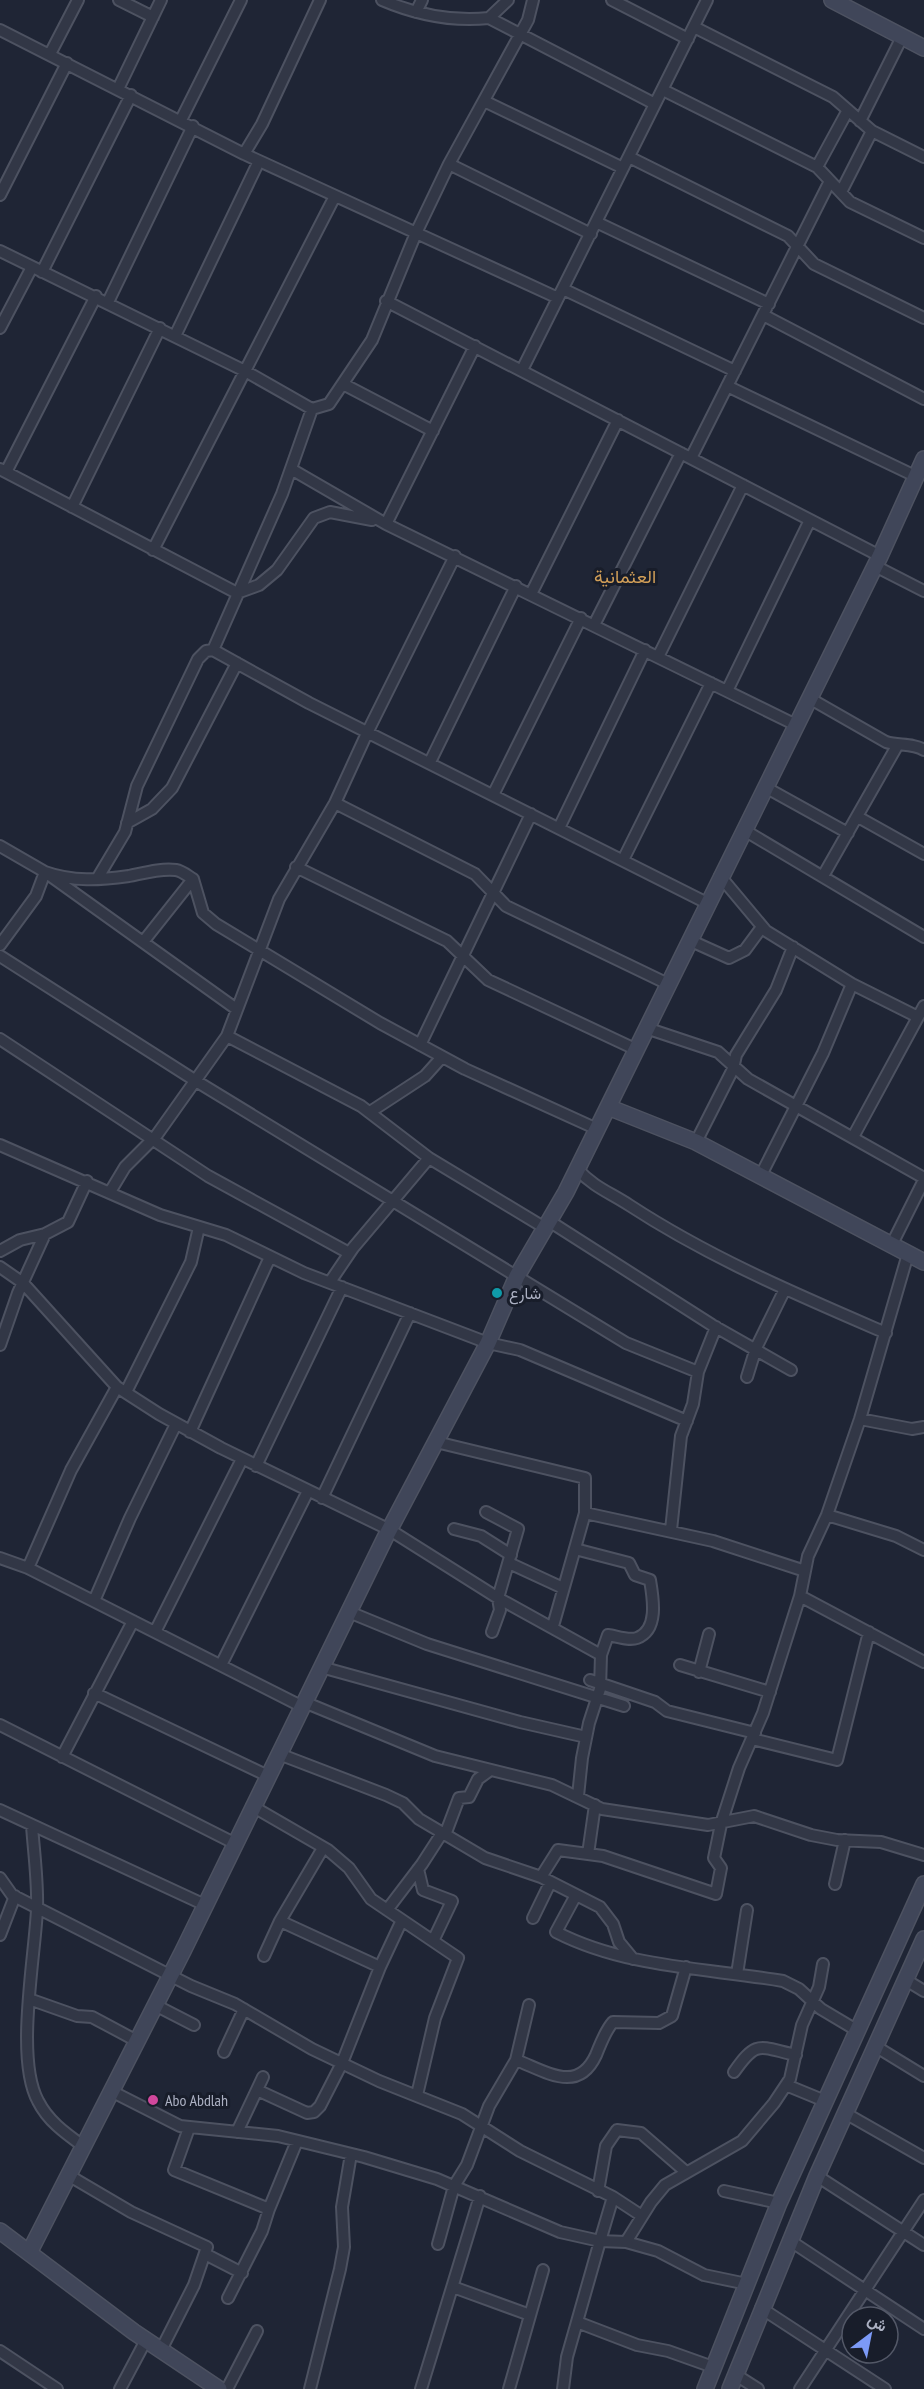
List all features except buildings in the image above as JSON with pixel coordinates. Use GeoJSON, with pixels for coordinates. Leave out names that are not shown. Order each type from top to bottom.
{"type":"FeatureCollection","features":[{"type":"Feature","properties":{"kind":"street"},"geometry":{"type":"LineString","coordinates":[[50,54],[78,0]]}},
{"type":"Feature","properties":{"kind":"street"},"geometry":{"type":"LineString","coordinates":[[119,0],[153,17]]}},
{"type":"Feature","properties":{"kind":"street"},"geometry":{"type":"LineString","coordinates":[[118,89],[161,0]]}},
{"type":"Feature","properties":{"kind":"street"},"geometry":{"type":"LineString","coordinates":[[181,120],[241,0]]}},
{"type":"Feature","properties":{"kind":"street"},"geometry":{"type":"LineString","coordinates":[[244,154],[262,124],[320,0]]}},
{"type":"Feature","properties":{"kind":"street"},"geometry":{"type":"LineString","coordinates":[[382,0],[416,12],[460,21],[489,18],[655,104]]}},
{"type":"Feature","properties":{"kind":"street"},"geometry":{"type":"LineString","coordinates":[[416,12],[422,0]]}},
{"type":"Feature","properties":{"kind":"street"},"geometry":{"type":"LineString","coordinates":[[489,18],[508,0]]}},
{"type":"Feature","properties":{"kind":"street"},"geometry":{"type":"LineString","coordinates":[[0,251],[96,296],[245,371],[312,409],[329,404],[372,340],[386,301],[416,233],[449,164],[528,20],[533,0]]}},
{"type":"Feature","properties":{"kind":"street"},"geometry":{"type":"LineString","coordinates":[[612,0],[688,39]]}},
{"type":"Feature","properties":{"kind":"street"},"geometry":{"type":"LineString","coordinates":[[522,370],[706,0]]}},
{"type":"Feature","properties":{"kind":"street"},"geometry":{"type":"LineString","coordinates":[[832,0],[924,48]]}},
{"type":"Feature","properties":{"kind":"street"},"geometry":{"type":"LineString","coordinates":[[694,27],[833,97],[872,131],[924,157]]}},
{"type":"Feature","properties":{"kind":"street"},"geometry":{"type":"LineString","coordinates":[[0,30],[259,161],[416,233],[561,293],[735,371]]}},
{"type":"Feature","properties":{"kind":"street"},"geometry":{"type":"LineString","coordinates":[[860,121],[902,38]]}},
{"type":"Feature","properties":{"kind":"street"},"geometry":{"type":"LineString","coordinates":[[0,195],[67,63]]}},
{"type":"Feature","properties":{"kind":"street"},"geometry":{"type":"LineString","coordinates":[[663,90],[817,167],[850,202],[924,238]]}},
{"type":"Feature","properties":{"kind":"street"},"geometry":{"type":"LineString","coordinates":[[0,328],[37,269],[131,95]]}},
{"type":"Feature","properties":{"kind":"street"},"geometry":{"type":"LineString","coordinates":[[484,101],[623,168]]}},
{"type":"Feature","properties":{"kind":"street"},"geometry":{"type":"LineString","coordinates":[[817,167],[848,110]]}},
{"type":"Feature","properties":{"kind":"street"},"geometry":{"type":"LineString","coordinates":[[108,302],[193,126]]}},
{"type":"Feature","properties":{"kind":"street"},"geometry":{"type":"LineString","coordinates":[[841,192],[872,131]]}},
{"type":"Feature","properties":{"kind":"street"},"geometry":{"type":"LineString","coordinates":[[629,157],[788,236],[814,264],[924,318]]}},
{"type":"Feature","properties":{"kind":"street"},"geometry":{"type":"LineString","coordinates":[[175,336],[259,161]]}},
{"type":"Feature","properties":{"kind":"street"},"geometry":{"type":"LineString","coordinates":[[449,164],[591,234]]}},
{"type":"Feature","properties":{"kind":"street"},"geometry":{"type":"LineString","coordinates":[[594,625],[686,455],[735,371],[830,181]]}},
{"type":"Feature","properties":{"kind":"street"},"geometry":{"type":"LineString","coordinates":[[153,550],[335,196]]}},
{"type":"Feature","properties":{"kind":"street"},"geometry":{"type":"LineString","coordinates":[[596,222],[769,304]]}},
{"type":"Feature","properties":{"kind":"street"},"geometry":{"type":"LineString","coordinates":[[96,296],[3,470],[237,593],[259,585],[277,570],[314,518],[330,512],[386,524]]}},
{"type":"Feature","properties":{"kind":"street"},"geometry":{"type":"LineString","coordinates":[[386,301],[810,520],[924,591]]}},
{"type":"Feature","properties":{"kind":"street"},"geometry":{"type":"LineString","coordinates":[[763,315],[924,399]]}},
{"type":"Feature","properties":{"kind":"street"},"geometry":{"type":"LineString","coordinates":[[72,507],[160,328]]}},
{"type":"Feature","properties":{"kind":"street"},"geometry":{"type":"LineString","coordinates":[[386,524],[475,346]]}},
{"type":"Feature","properties":{"kind":"street"},"geometry":{"type":"LineString","coordinates":[[343,384],[433,430]]}},
{"type":"Feature","properties":{"kind":"street"},"geometry":{"type":"LineString","coordinates":[[727,386],[915,477]]}},
{"type":"Feature","properties":{"kind":"street"},"geometry":{"type":"LineString","coordinates":[[213,650],[282,494],[312,409]]}},
{"type":"Feature","properties":{"kind":"street"},"geometry":{"type":"LineString","coordinates":[[531,594],[618,420]]}},
{"type":"Feature","properties":{"kind":"street"},"geometry":{"type":"LineString","coordinates":[[30,2251],[171,1974],[321,1666],[488,1343],[517,1276],[547,1225],[608,1107],[877,561],[924,459]]}},
{"type":"Feature","properties":{"kind":"street"},"geometry":{"type":"LineString","coordinates":[[291,469],[386,524],[796,725]]}},
{"type":"Feature","properties":{"kind":"street"},"geometry":{"type":"LineString","coordinates":[[658,657],[743,485]]}},
{"type":"Feature","properties":{"kind":"street"},"geometry":{"type":"LineString","coordinates":[[727,691],[810,520]]}},
{"type":"Feature","properties":{"kind":"street"},"geometry":{"type":"LineString","coordinates":[[110,1192],[125,1167],[152,1140],[227,1036],[235,1008],[261,950],[265,930],[296,867],[335,803],[455,556]]}},
{"type":"Feature","properties":{"kind":"street"},"geometry":{"type":"LineString","coordinates":[[430,762],[516,586]]}},
{"type":"Feature","properties":{"kind":"street"},"geometry":{"type":"LineString","coordinates":[[493,795],[581,618]]}},
{"type":"Feature","properties":{"kind":"street"},"geometry":{"type":"LineString","coordinates":[[97,879],[125,832],[137,786],[198,659],[206,651],[213,650],[309,703],[707,903]]}},
{"type":"Feature","properties":{"kind":"street"},"geometry":{"type":"LineString","coordinates":[[559,828],[645,650]]}},
{"type":"Feature","properties":{"kind":"street"},"geometry":{"type":"LineString","coordinates":[[127,823],[152,809],[172,788],[237,663]]}},
{"type":"Feature","properties":{"kind":"street"},"geometry":{"type":"LineString","coordinates":[[623,861],[711,683]]}},
{"type":"Feature","properties":{"kind":"street"},"geometry":{"type":"LineString","coordinates":[[809,698],[897,746],[918,746],[924,750]]}},
{"type":"Feature","properties":{"kind":"street"},"geometry":{"type":"LineString","coordinates":[[823,876],[897,746]]}},
{"type":"Feature","properties":{"kind":"street"},"geometry":{"type":"LineString","coordinates":[[765,788],[848,833]]}},
{"type":"Feature","properties":{"kind":"street"},"geometry":{"type":"LineString","coordinates":[[335,803],[475,874],[506,906],[668,984]]}},
{"type":"Feature","properties":{"kind":"street"},"geometry":{"type":"LineString","coordinates":[[420,1045],[531,814]]}},
{"type":"Feature","properties":{"kind":"street"},"geometry":{"type":"LineString","coordinates":[[858,817],[924,854]]}},
{"type":"Feature","properties":{"kind":"street"},"geometry":{"type":"LineString","coordinates":[[744,830],[924,937]]}},
{"type":"Feature","properties":{"kind":"street"},"geometry":{"type":"LineString","coordinates":[[0,846],[45,872],[235,1008]]}},
{"type":"Feature","properties":{"kind":"street"},"geometry":{"type":"LineString","coordinates":[[296,867],[447,941],[488,980],[635,1049]]}},
{"type":"Feature","properties":{"kind":"street"},"geometry":{"type":"LineString","coordinates":[[45,872],[64,879],[97,879],[177,870],[193,879],[203,913],[216,924],[442,1057],[597,1129]]}},
{"type":"Feature","properties":{"kind":"street"},"geometry":{"type":"LineString","coordinates":[[0,945],[36,896],[45,872]]}},
{"type":"Feature","properties":{"kind":"street"},"geometry":{"type":"LineString","coordinates":[[720,876],[762,927],[852,984],[918,1017]]}},
{"type":"Feature","properties":{"kind":"street"},"geometry":{"type":"LineString","coordinates":[[143,942],[193,879]]}},
{"type":"Feature","properties":{"kind":"street"},"geometry":{"type":"LineString","coordinates":[[689,940],[729,958],[745,950],[762,927]]}},
{"type":"Feature","properties":{"kind":"street"},"geometry":{"type":"LineString","coordinates":[[696,1142],[733,1069],[736,1055],[776,990],[793,947]]}},
{"type":"Feature","properties":{"kind":"street"},"geometry":{"type":"LineString","coordinates":[[0,956],[195,1081],[626,1343],[698,1372]]}},
{"type":"Feature","properties":{"kind":"street"},"geometry":{"type":"LineString","coordinates":[[761,1175],[794,1105],[823,1053],[852,984]]}},
{"type":"Feature","properties":{"kind":"street"},"geometry":{"type":"LineString","coordinates":[[853,1137],[924,1006]]}},
{"type":"Feature","properties":{"kind":"street"},"geometry":{"type":"LineString","coordinates":[[646,1028],[718,1052],[733,1069],[924,1179],[892,1244]]}},
{"type":"Feature","properties":{"kind":"street"},"geometry":{"type":"LineString","coordinates":[[227,1036],[309,1077],[370,1112],[429,1158],[547,1225],[791,1370]]}},
{"type":"Feature","properties":{"kind":"street"},"geometry":{"type":"LineString","coordinates":[[0,1039],[208,1176],[349,1253]]}},
{"type":"Feature","properties":{"kind":"street"},"geometry":{"type":"LineString","coordinates":[[370,1112],[425,1076],[442,1057]]}},
{"type":"Feature","properties":{"kind":"street"},"geometry":{"type":"LineString","coordinates":[[608,1107],[696,1142],[924,1262]]}},
{"type":"Feature","properties":{"kind":"street"},"geometry":{"type":"LineString","coordinates":[[0,1145],[160,1215],[226,1235],[270,1257],[342,1287],[488,1343],[520,1350],[687,1421]]}},
{"type":"Feature","properties":{"kind":"street"},"geometry":{"type":"LineString","coordinates":[[330,1282],[349,1253],[429,1158]]}},
{"type":"Feature","properties":{"kind":"street"},"geometry":{"type":"LineString","coordinates":[[577,1169],[591,1184],[627,1204],[660,1227],[785,1289],[886,1333]]}},
{"type":"Feature","properties":{"kind":"street"},"geometry":{"type":"LineString","coordinates":[[0,1251],[20,1240],[45,1234],[68,1222],[87,1182]]}},
{"type":"Feature","properties":{"kind":"street"},"geometry":{"type":"LineString","coordinates":[[28,1568],[71,1470],[122,1390],[191,1262],[199,1227]]}},
{"type":"Feature","properties":{"kind":"street"},"geometry":{"type":"LineString","coordinates":[[0,1345],[23,1283],[45,1234]]}},
{"type":"Feature","properties":{"kind":"street"},"geometry":{"type":"LineString","coordinates":[[533,1918],[545,1880],[558,1850],[588,1854],[666,1875],[716,1894],[721,1868],[714,1858],[721,1824],[770,1692],[800,1596],[814,1540],[827,1515],[860,1419],[908,1254]]}},
{"type":"Feature","properties":{"kind":"street"},"geometry":{"type":"LineString","coordinates":[[190,1432],[270,1257]]}},
{"type":"Feature","properties":{"kind":"street"},"geometry":{"type":"LineString","coordinates":[[0,1267],[23,1283],[122,1390],[190,1432],[390,1530],[498,1598],[553,1626],[601,1655]]}},
{"type":"Feature","properties":{"kind":"street"},"geometry":{"type":"LineString","coordinates":[[256,1466],[342,1287]]}},
{"type":"Feature","properties":{"kind":"street"},"geometry":{"type":"LineString","coordinates":[[747,1377],[756,1348],[785,1289]]}},
{"type":"Feature","properties":{"kind":"street"},"geometry":{"type":"LineString","coordinates":[[322,1498],[410,1313]]}},
{"type":"Feature","properties":{"kind":"street"},"geometry":{"type":"LineString","coordinates":[[671,1530],[681,1436],[693,1404],[698,1372],[716,1327]]}},
{"type":"Feature","properties":{"kind":"street"},"geometry":{"type":"LineString","coordinates":[[860,1419],[912,1429],[924,1427]]}},
{"type":"Feature","properties":{"kind":"street"},"geometry":{"type":"LineString","coordinates":[[94,1601],[130,1518],[176,1424]]}},
{"type":"Feature","properties":{"kind":"street"},"geometry":{"type":"LineString","coordinates":[[436,1442],[585,1478],[585,1512],[553,1626]]}},
{"type":"Feature","properties":{"kind":"street"},"geometry":{"type":"LineString","coordinates":[[156,1632],[242,1458]]}},
{"type":"Feature","properties":{"kind":"street"},"geometry":{"type":"LineString","coordinates":[[220,1665],[308,1491]]}},
{"type":"Feature","properties":{"kind":"street"},"geometry":{"type":"LineString","coordinates":[[486,1512],[518,1529],[498,1598],[500,1610],[492,1632]]}},
{"type":"Feature","properties":{"kind":"street"},"geometry":{"type":"LineString","coordinates":[[585,1512],[713,1540],[805,1571]]}},
{"type":"Feature","properties":{"kind":"street"},"geometry":{"type":"LineString","coordinates":[[827,1515],[896,1536],[924,1550]]}},
{"type":"Feature","properties":{"kind":"street"},"geometry":{"type":"LineString","coordinates":[[454,1529],[481,1536],[510,1559],[563,1588]]}},
{"type":"Feature","properties":{"kind":"street"},"geometry":{"type":"LineString","coordinates":[[574,1549],[629,1563],[635,1575],[650,1580],[655,1608],[645,1633],[635,1639],[608,1635],[595,1681],[597,1700],[586,1737],[578,1796]]}},
{"type":"Feature","properties":{"kind":"street"},"geometry":{"type":"LineString","coordinates":[[0,1558],[28,1568],[220,1665],[303,1704],[425,1752],[489,1771],[552,1785],[602,1809],[708,1825],[754,1816],[810,1835],[881,1842],[924,1855]]}},
{"type":"Feature","properties":{"kind":"street"},"geometry":{"type":"LineString","coordinates":[[800,1596],[924,1662]]}},
{"type":"Feature","properties":{"kind":"street"},"geometry":{"type":"LineString","coordinates":[[349,1612],[427,1644],[597,1700],[624,1706]]}},
{"type":"Feature","properties":{"kind":"street"},"geometry":{"type":"LineString","coordinates":[[62,1757],[133,1621]]}},
{"type":"Feature","properties":{"kind":"street"},"geometry":{"type":"LineString","coordinates":[[595,1681],[655,1702],[668,1711],[837,1760],[869,1632]]}},
{"type":"Feature","properties":{"kind":"street"},"geometry":{"type":"LineString","coordinates":[[699,1672],[709,1634]]}},
{"type":"Feature","properties":{"kind":"street"},"geometry":{"type":"LineString","coordinates":[[680,1665],[770,1692]]}},
{"type":"Feature","properties":{"kind":"street"},"geometry":{"type":"LineString","coordinates":[[321,1666],[520,1722],[586,1737]]}},
{"type":"Feature","properties":{"kind":"street"},"geometry":{"type":"LineString","coordinates":[[94,1693],[268,1776]]}},
{"type":"Feature","properties":{"kind":"street"},"geometry":{"type":"LineString","coordinates":[[0,1734],[0,1725],[234,1843]]}},
{"type":"Feature","properties":{"kind":"street"},"geometry":{"type":"LineString","coordinates":[[279,1754],[403,1803],[419,1819],[485,1858],[545,1880],[600,1907],[613,1923],[619,1942],[633,1959]]}},
{"type":"Feature","properties":{"kind":"street"},"geometry":{"type":"LineString","coordinates":[[387,1910],[444,1834],[459,1798],[469,1797],[478,1779],[489,1771]]}},
{"type":"Feature","properties":{"kind":"street"},"geometry":{"type":"LineString","coordinates":[[588,1854],[595,1805]]}},
{"type":"Feature","properties":{"kind":"street"},"geometry":{"type":"LineString","coordinates":[[252,1806],[323,1848],[349,1868],[371,1899],[458,1958],[435,2018],[417,2095]]}},
{"type":"Feature","properties":{"kind":"street"},"geometry":{"type":"LineString","coordinates":[[0,1810],[205,1905]]}},
{"type":"Feature","properties":{"kind":"street"},"geometry":{"type":"LineString","coordinates":[[32,1826],[37,1907],[29,1999],[32,2085],[37,2100],[60,2129],[83,2146]]}},
{"type":"Feature","properties":{"kind":"street"},"geometry":{"type":"LineString","coordinates":[[835,1884],[845,1840]]}},
{"type":"Feature","properties":{"kind":"street"},"geometry":{"type":"LineString","coordinates":[[264,1956],[280,1921],[323,1848]]}},
{"type":"Feature","properties":{"kind":"street"},"geometry":{"type":"LineString","coordinates":[[418,1869],[423,1890],[452,1901],[433,1941]]}},
{"type":"Feature","properties":{"kind":"street"},"geometry":{"type":"LineString","coordinates":[[0,1878],[15,1896],[191,1986],[244,2009],[312,2049],[379,2081],[417,2095],[483,2125],[520,2151],[613,2198],[642,2216]]}},
{"type":"Feature","properties":{"kind":"street"},"geometry":{"type":"LineString","coordinates":[[705,2389],[779,2203],[924,1884]]}},
{"type":"Feature","properties":{"kind":"street"},"geometry":{"type":"LineString","coordinates":[[576,1895],[556,1932],[580,1944],[633,1959],[783,1981],[799,1989],[813,2002],[858,2031]]}},
{"type":"Feature","properties":{"kind":"street"},"geometry":{"type":"LineString","coordinates":[[0,1935],[15,1896]]}},
{"type":"Feature","properties":{"kind":"street"},"geometry":{"type":"LineString","coordinates":[[737,1974],[747,1910]]}},
{"type":"Feature","properties":{"kind":"street"},"geometry":{"type":"LineString","coordinates":[[257,2090],[307,2112],[314,2112],[320,2106],[342,2063],[380,1967],[402,1920]]}},
{"type":"Feature","properties":{"kind":"street"},"geometry":{"type":"LineString","coordinates":[[280,1921],[380,1967]]}},
{"type":"Feature","properties":{"kind":"street"},"geometry":{"type":"LineString","coordinates":[[758,2389],[733,2382],[789,2240],[924,1939]]}},
{"type":"Feature","properties":{"kind":"street"},"geometry":{"type":"LineString","coordinates":[[626,2242],[665,2185],[742,2141],[759,2124],[786,2085],[796,2055],[802,2025],[813,2002],[823,1964]]}},
{"type":"Feature","properties":{"kind":"street"},"geometry":{"type":"LineString","coordinates":[[516,2060],[569,2078],[581,2076],[590,2068],[607,2028],[613,2022],[659,2024],[672,2016],[686,1967]]}},
{"type":"Feature","properties":{"kind":"street"},"geometry":{"type":"LineString","coordinates":[[906,1980],[924,1990]]}},
{"type":"Feature","properties":{"kind":"street"},"geometry":{"type":"LineString","coordinates":[[29,1999],[77,2016],[92,2017],[137,2041]]}},
{"type":"Feature","properties":{"kind":"street"},"geometry":{"type":"LineString","coordinates":[[154,2005],[194,2025]]}},
{"type":"Feature","properties":{"kind":"street"},"geometry":{"type":"LineString","coordinates":[[438,2244],[454,2186],[467,2165],[496,2091],[516,2060],[529,2005]]}},
{"type":"Feature","properties":{"kind":"street"},"geometry":{"type":"LineString","coordinates":[[224,2052],[244,2009]]}},
{"type":"Feature","properties":{"kind":"street"},"geometry":{"type":"LineString","coordinates":[[875,2046],[924,2076]]}},
{"type":"Feature","properties":{"kind":"street"},"geometry":{"type":"LineString","coordinates":[[734,2072],[748,2052],[757,2047],[796,2055]]}},
{"type":"Feature","properties":{"kind":"street"},"geometry":{"type":"LineString","coordinates":[[237,2132],[263,2077]]}},
{"type":"Feature","properties":{"kind":"street"},"geometry":{"type":"LineString","coordinates":[[786,2085],[825,2101]]}},
{"type":"Feature","properties":{"kind":"street"},"geometry":{"type":"LineString","coordinates":[[111,2091],[160,2117],[189,2128],[297,2140],[351,2154],[454,2186],[540,2225],[600,2241],[626,2242],[658,2251],[704,2275],[744,2291],[761,2308],[885,2389]]}},
{"type":"Feature","properties":{"kind":"street"},"geometry":{"type":"LineString","coordinates":[[845,2113],[924,2158]]}},
{"type":"Feature","properties":{"kind":"street"},"geometry":{"type":"LineString","coordinates":[[189,2128],[174,2170],[269,2209]]}},
{"type":"Feature","properties":{"kind":"street"},"geometry":{"type":"LineString","coordinates":[[598,2191],[606,2146],[617,2130],[641,2133],[686,2172]]}},
{"type":"Feature","properties":{"kind":"street"},"geometry":{"type":"LineString","coordinates":[[228,2298],[242,2273],[297,2140]]}},
{"type":"Feature","properties":{"kind":"street"},"geometry":{"type":"LineString","coordinates":[[310,2389],[344,2247],[342,2207],[351,2154]]}},
{"type":"Feature","properties":{"kind":"street"},"geometry":{"type":"LineString","coordinates":[[68,2175],[131,2212],[207,2247],[195,2285],[161,2350]]}},
{"type":"Feature","properties":{"kind":"street"},"geometry":{"type":"LineString","coordinates":[[817,2176],[924,2245]]}},
{"type":"Feature","properties":{"kind":"street"},"geometry":{"type":"LineString","coordinates":[[724,2191],[779,2203]]}},
{"type":"Feature","properties":{"kind":"street"},"geometry":{"type":"LineString","coordinates":[[421,2389],[480,2196]]}},
{"type":"Feature","properties":{"kind":"street"},"geometry":{"type":"LineString","coordinates":[[563,2389],[577,2322],[613,2198]]}},
{"type":"Feature","properties":{"kind":"street"},"geometry":{"type":"LineString","coordinates":[[800,2389],[924,2200]]}},
{"type":"Feature","properties":{"kind":"street"},"geometry":{"type":"LineString","coordinates":[[0,2231],[161,2350],[200,2383],[219,2389]]}},
{"type":"Feature","properties":{"kind":"street"},"geometry":{"type":"LineString","coordinates":[[789,2240],[924,2329]]}},
{"type":"Feature","properties":{"kind":"street"},"geometry":{"type":"LineString","coordinates":[[205,2254],[242,2273]]}},
{"type":"Feature","properties":{"kind":"street"},"geometry":{"type":"LineString","coordinates":[[509,2389],[543,2270]]}},
{"type":"Feature","properties":{"kind":"street"},"geometry":{"type":"LineString","coordinates":[[453,2288],[530,2315]]}},
{"type":"Feature","properties":{"kind":"street"},"geometry":{"type":"LineString","coordinates":[[577,2322],[637,2345],[668,2351],[713,2367]]}},
{"type":"Feature","properties":{"kind":"street"},"geometry":{"type":"LineString","coordinates":[[227,2389],[257,2331]]}},
{"type":"Feature","properties":{"kind":"street"},"geometry":{"type":"LineString","coordinates":[[120,2389],[146,2340]]}},
{"type":"Feature","properties":{"kind":"street"},"geometry":{"type":"LineString","coordinates":[[0,2351],[57,2389]]}},
{"type":"Feature","properties":{"kind":"place","name":"شارع"},"geometry":{"type":"Point","coordinates":[497,1293]}},
{"type":"Feature","properties":{"kind":"place","name":"Abo Abdlah"},"geometry":{"type":"Point","coordinates":[153,2100]}},
{"type":"Feature","properties":{"kind":"district","name":"العثمانية"},"geometry":{"type":"Point","coordinates":[625,577]}}]}
